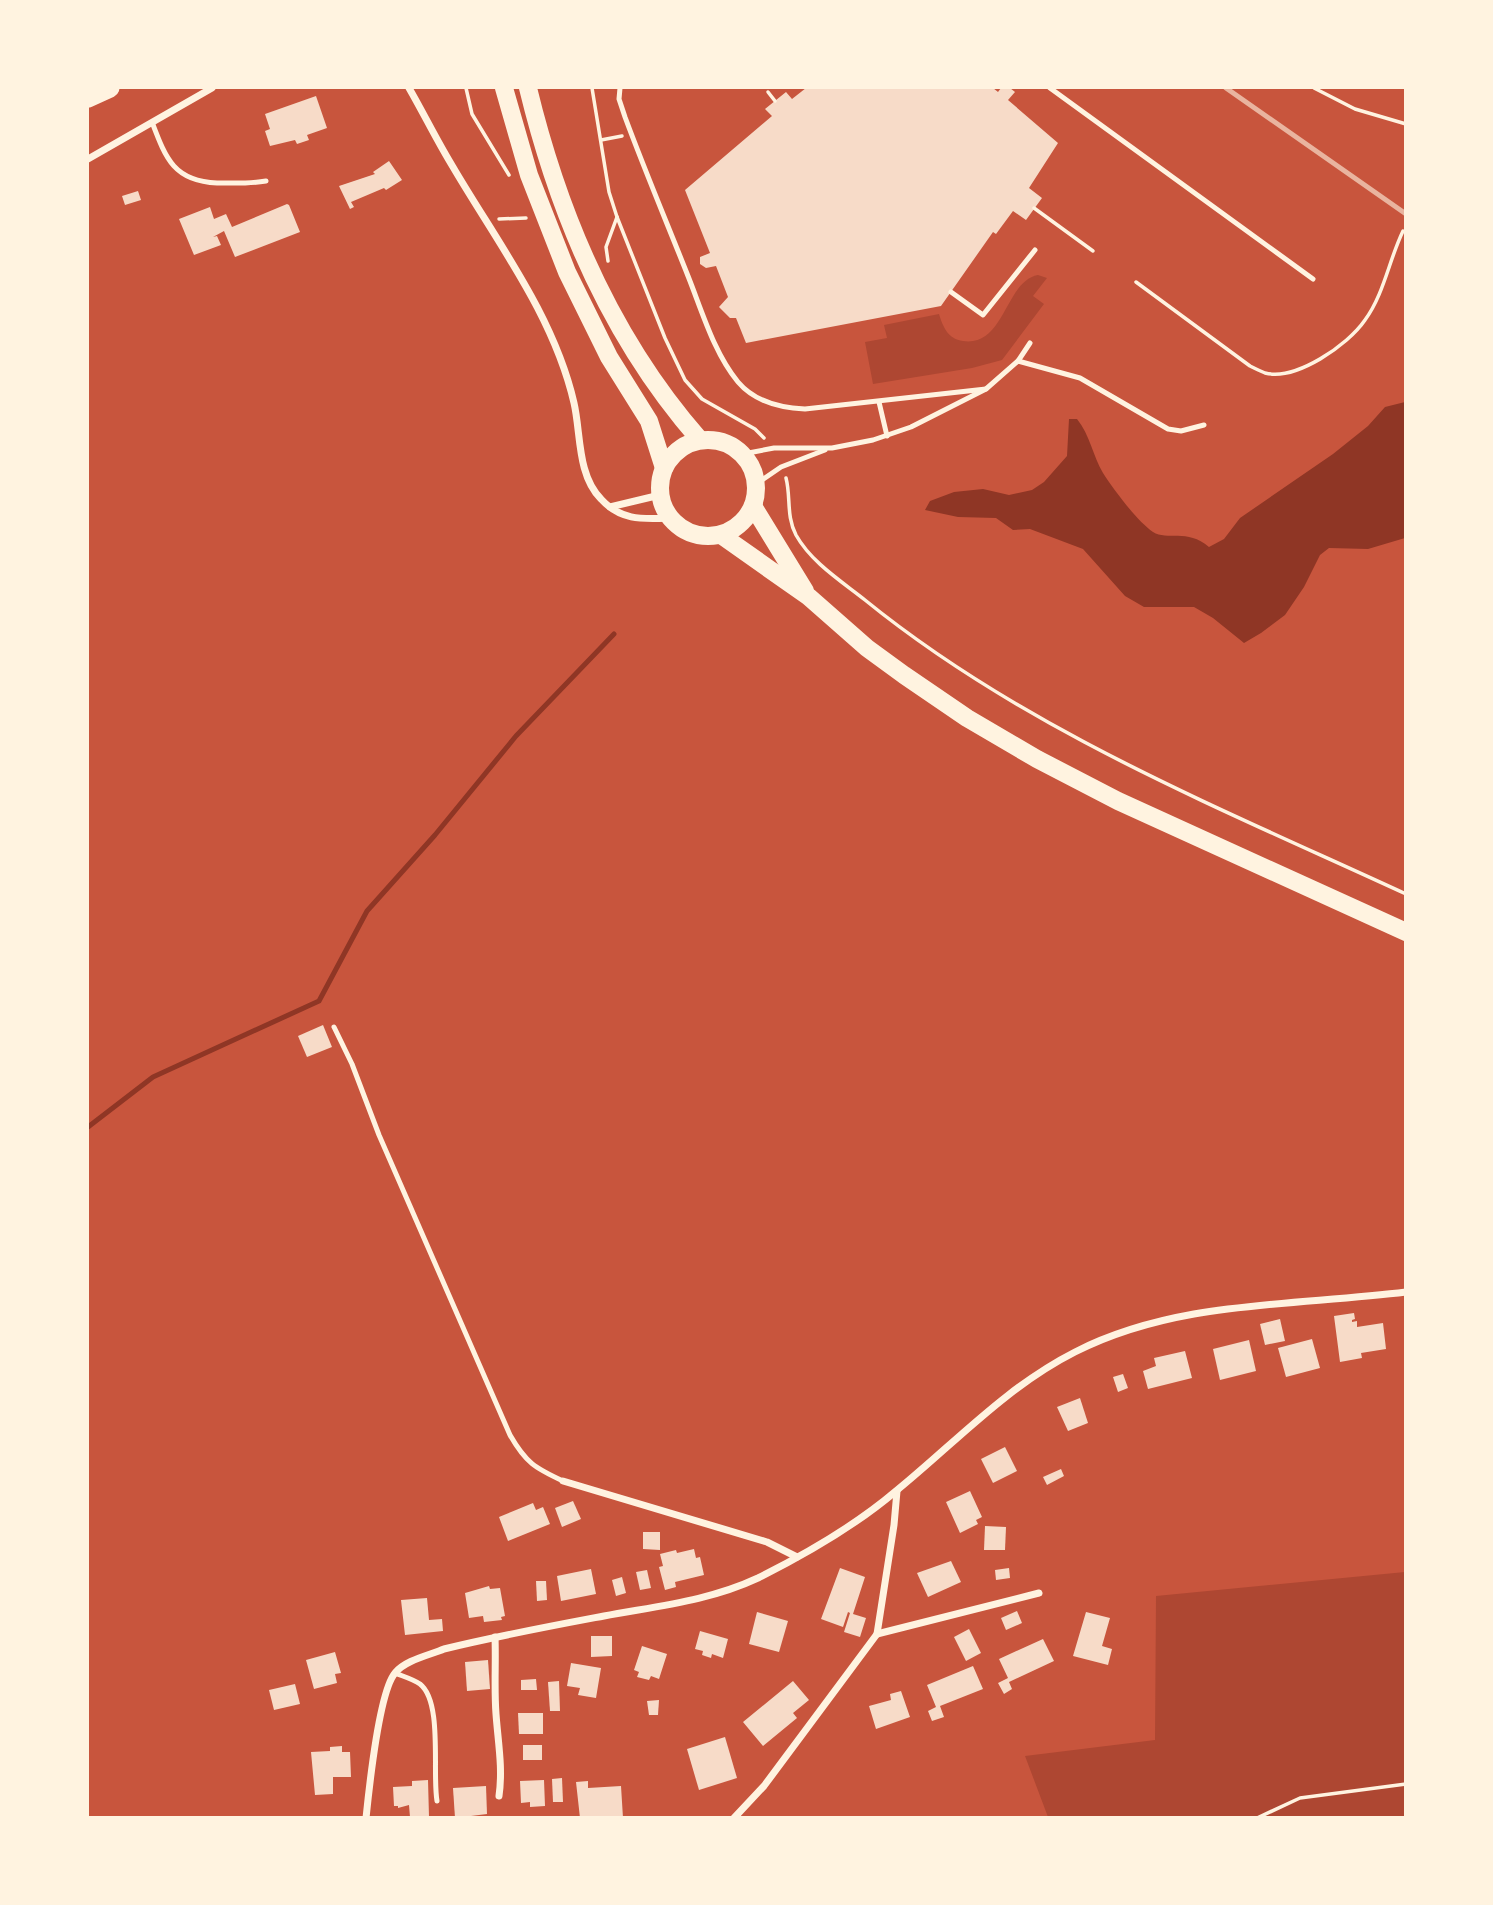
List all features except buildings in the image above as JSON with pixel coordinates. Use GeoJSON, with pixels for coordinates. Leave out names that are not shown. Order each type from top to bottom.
{"type":"FeatureCollection","features":[{"type":"Feature","properties":{"kind":"highway"},"geometry":{"type":"LineString","coordinates":[[88,98],[110,88]]}},
{"type":"Feature","properties":{"kind":"main road"},"geometry":{"type":"LineString","coordinates":[[504,88],[530,175],[567,272],[609,356],[649,421],[664,468]]}},
{"type":"Feature","properties":{"kind":"main road"},"geometry":{"type":"LineString","coordinates":[[528,88],[556,188],[599,288],[635,354],[672,408],[700,440]]}},
{"type":"Feature","properties":{"kind":"main road"},"geometry":{"type":"LineString","coordinates":[[700,440],[716,440],[743,454],[752,468],[756,484],[753,506],[740,524],[721,535],[693,535],[680,528],[670,518],[660,495],[664,468],[673,455],[685,445],[700,440]]}},
{"type":"Feature","properties":{"kind":"main road"},"geometry":{"type":"LineString","coordinates":[[753,506],[808,597]]}},
{"type":"Feature","properties":{"kind":"main road"},"geometry":{"type":"LineString","coordinates":[[721,535],[808,597],[867,648],[967,718],[1037,759],[1118,801],[1405,932]]}},
{"type":"Feature","properties":{"kind":"street"},"geometry":{"type":"LineString","coordinates":[[88,159],[212,88]]}},
{"type":"Feature","properties":{"kind":"street"},"geometry":{"type":"LineString","coordinates":[[409,88],[534,301],[562,363],[574,403],[585,471],[600,499],[610,507],[636,519],[670,518]]}},
{"type":"Feature","properties":{"kind":"street"},"geometry":{"type":"LineString","coordinates":[[610,507],[660,495]]}},
{"type":"Feature","properties":{"kind":"street"},"geometry":{"type":"LineString","coordinates":[[366,1818],[371,1770],[386,1695],[394,1673],[406,1665],[444,1648],[711,1597],[756,1578],[830,1539],[897,1491],[988,1410],[1030,1378],[1074,1352],[1103,1339],[1141,1326],[1224,1309],[1405,1292]]}},
{"type":"Feature","properties":{"kind":"street"},"geometry":{"type":"LineString","coordinates":[[563,1481],[767,1542],[797,1557]]}},
{"type":"Feature","properties":{"kind":"street"},"geometry":{"type":"LineString","coordinates":[[734,1818],[764,1786],[877,1634],[897,1491]]}},
{"type":"Feature","properties":{"kind":"street"},"geometry":{"type":"LineString","coordinates":[[877,1634],[1039,1593]]}},
{"type":"Feature","properties":{"kind":"street"},"geometry":{"type":"LineString","coordinates":[[495,1637],[499,1796]]}},
{"type":"Feature","properties":{"kind":"lane"},"geometry":{"type":"LineString","coordinates":[[620,88],[619,99],[631,134],[708,326],[725,363],[739,383],[758,398],[782,408],[805,409],[986,389]]}},
{"type":"Feature","properties":{"kind":"lane"},"geometry":{"type":"LineString","coordinates":[[1050,88],[1313,279]]}},
{"type":"Feature","properties":{"kind":"lane"},"geometry":{"type":"LineString","coordinates":[[152,122],[162,149],[179,173],[192,180],[247,184],[266,181]]}},
{"type":"Feature","properties":{"kind":"lane"},"geometry":{"type":"LineString","coordinates":[[951,292],[982,315],[1035,250]]}},
{"type":"Feature","properties":{"kind":"lane"},"geometry":{"type":"LineString","coordinates":[[756,484],[781,467],[832,448],[887,436],[935,416],[986,389],[1018,361],[1030,343]]}},
{"type":"Feature","properties":{"kind":"lane"},"geometry":{"type":"LineString","coordinates":[[1018,361],[1080,378],[1168,429],[1181,431],[1204,425]]}},
{"type":"Feature","properties":{"kind":"lane"},"geometry":{"type":"LineString","coordinates":[[878,402],[887,436]]}},
{"type":"Feature","properties":{"kind":"lane"},"geometry":{"type":"LineString","coordinates":[[743,454],[774,448],[832,448]]}},
{"type":"Feature","properties":{"kind":"lane"},"geometry":{"type":"LineString","coordinates":[[334,1027],[510,1435],[517,1448],[536,1468],[563,1481]]}},
{"type":"Feature","properties":{"kind":"lane"},"geometry":{"type":"LineString","coordinates":[[394,1673],[420,1684],[429,1696],[436,1748],[437,1801]]}},
{"type":"Feature","properties":{"kind":"path"},"geometry":{"type":"LineString","coordinates":[[592,88],[609,192],[665,338],[685,380],[702,399],[755,429],[774,448]]}},
{"type":"Feature","properties":{"kind":"path"},"geometry":{"type":"LineString","coordinates":[[1314,88],[1355,109],[1405,124]]}},
{"type":"Feature","properties":{"kind":"path"},"geometry":{"type":"LineString","coordinates":[[768,92],[775,102]]}},
{"type":"Feature","properties":{"kind":"path"},"geometry":{"type":"LineString","coordinates":[[601,140],[631,134]]}},
{"type":"Feature","properties":{"kind":"path"},"geometry":{"type":"LineString","coordinates":[[1034,208],[1093,251]]}},
{"type":"Feature","properties":{"kind":"path"},"geometry":{"type":"LineString","coordinates":[[611,268],[606,247],[617,217]]}},
{"type":"Feature","properties":{"kind":"path"},"geometry":{"type":"LineString","coordinates":[[487,220],[528,218]]}},
{"type":"Feature","properties":{"kind":"path"},"geometry":{"type":"LineString","coordinates":[[1136,282],[1250,366],[1266,373],[1304,368],[1340,345],[1365,321],[1377,299],[1403,231]]}},
{"type":"Feature","properties":{"kind":"path"},"geometry":{"type":"LineString","coordinates":[[781,467],[787,481],[788,510],[795,534],[813,558],[903,631],[1018,705],[1115,759],[1405,894]]}},
{"type":"Feature","properties":{"kind":"path"},"geometry":{"type":"LineString","coordinates":[[1257,1818],[1300,1798],[1405,1784]]}},
{"type":"Feature","properties":{"kind":"shaded area"},"geometry":{"type":"Polygon","coordinates":[[[1038,275],[1047,278],[1033,296],[1044,304],[1002,360],[972,368],[873,384],[865,342],[887,338],[884,325],[939,314],[944,328],[953,338],[963,341],[977,340],[988,334],[1018,289],[1027,280],[1038,275]]]}},
{"type":"Feature","properties":{"kind":"shaded area"},"geometry":{"type":"Polygon","coordinates":[[[1405,402],[1405,538],[1368,549],[1329,548],[1320,555],[1304,587],[1285,615],[1244,643],[1213,618],[1194,607],[1144,607],[1125,596],[1083,549],[1030,529],[1013,530],[996,518],[958,517],[925,510],[930,501],[954,492],[983,489],[1009,495],[1032,490],[1044,482],[1067,456],[1069,419],[1077,419],[1103,473],[1140,521],[1153,532],[1193,538],[1209,547],[1224,539],[1240,518],[1333,454],[1368,426],[1385,407],[1405,402]]]}},
{"type":"Feature","properties":{"kind":"shaded area"},"geometry":{"type":"Polygon","coordinates":[[[1405,1572],[1405,1817],[1048,1817],[1025,1756],[1155,1740],[1156,1596],[1405,1572]]]}},
{"type":"Feature","properties":{"kind":"waterway"},"geometry":{"type":"LineString","coordinates":[[88,1127],[153,1077],[319,1001],[367,911],[435,835],[516,736],[614,634]]}},
{"type":"Feature","properties":{"kind":"railway"},"geometry":{"type":"LineString","coordinates":[[1226,88],[1406,214]]}}]}
